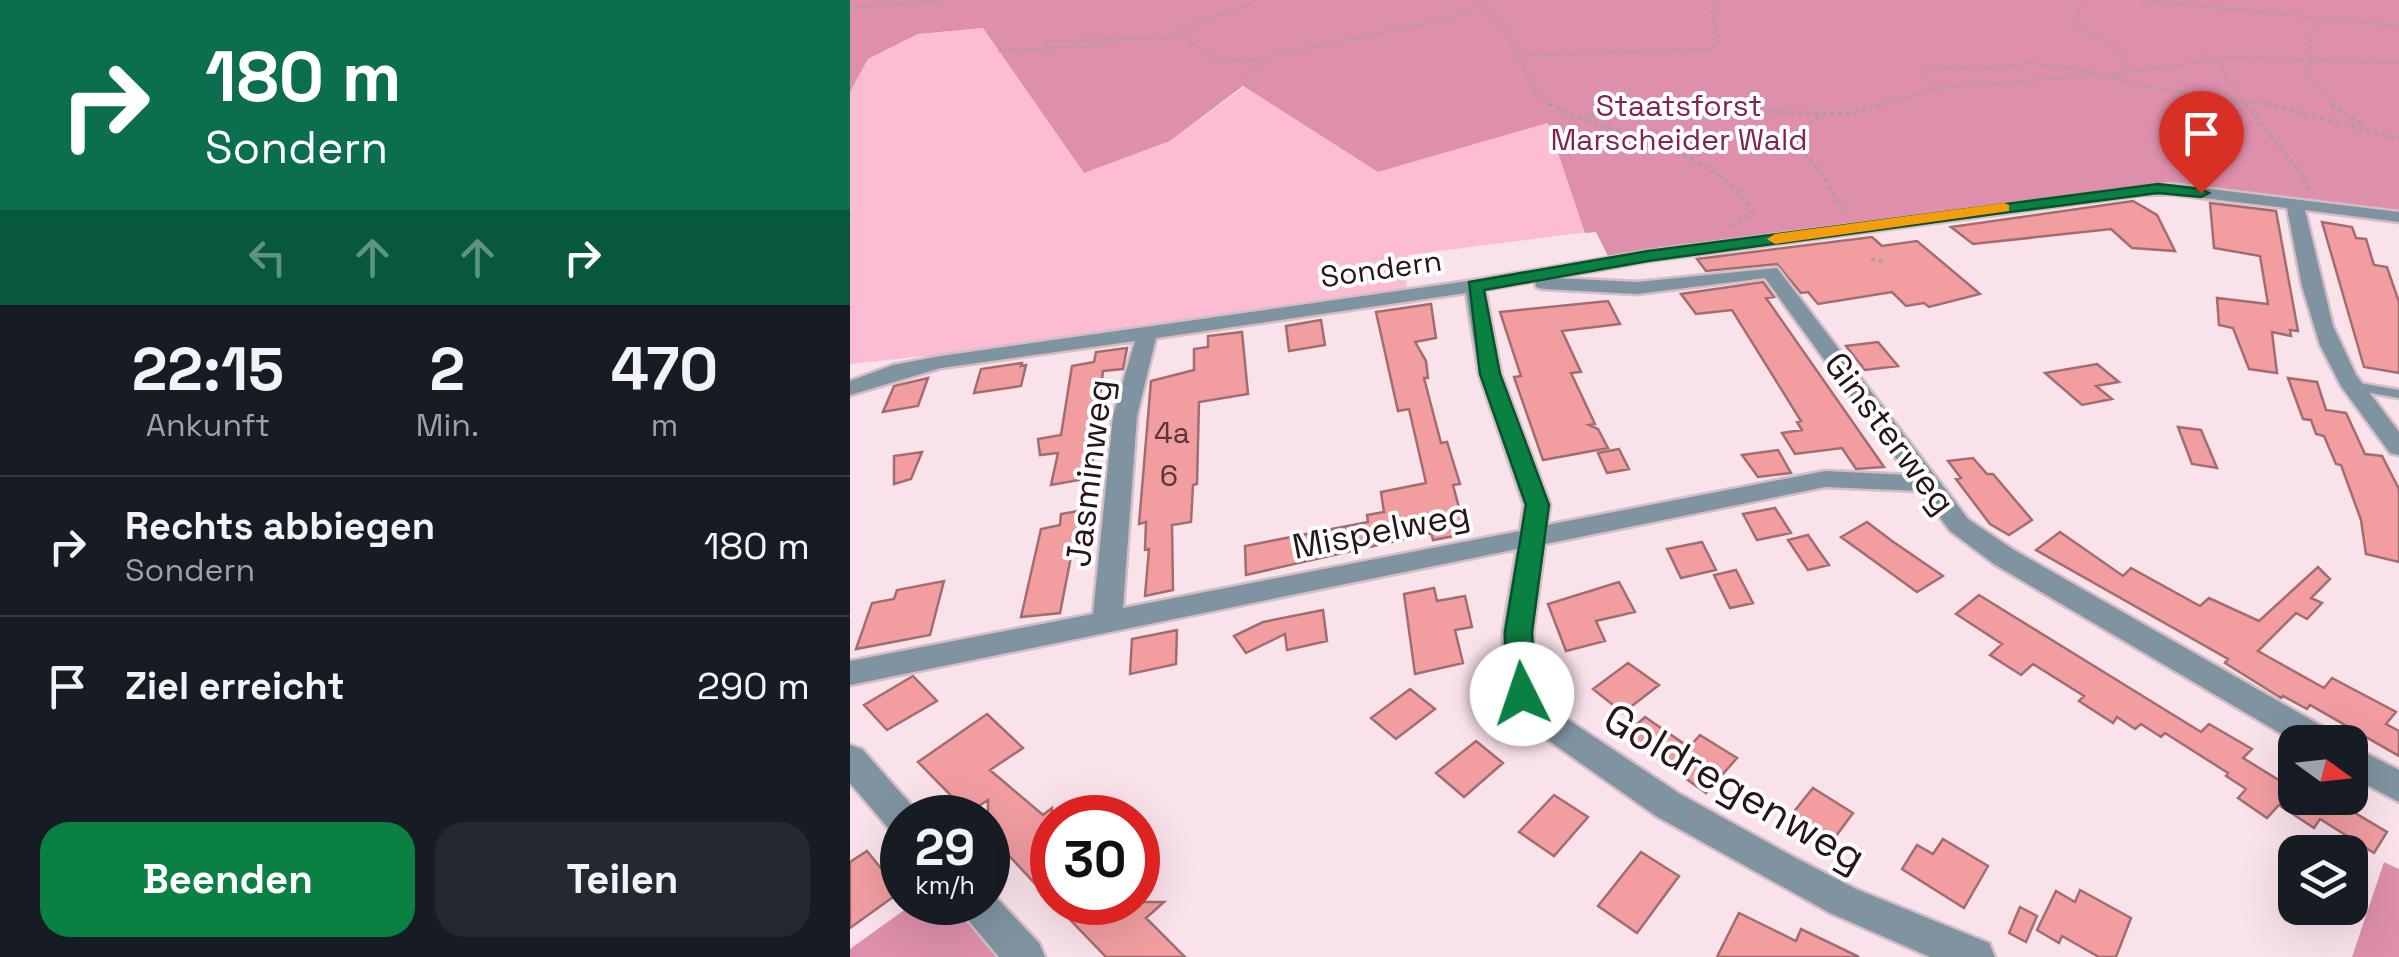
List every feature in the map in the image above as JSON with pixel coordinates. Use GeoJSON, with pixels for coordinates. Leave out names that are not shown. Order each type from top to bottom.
{"type":"FeatureCollection","features":[{"type":"Feature","properties":{"kind":"street","name":"Sondern"},"geometry":{"type":"LineString","coordinates":[[850,388],[901,370],[941,362],[1484,284],[1648,256],[2158,189],[2399,217]]}},
{"type":"Feature","properties":{"kind":"street"},"geometry":{"type":"LineString","coordinates":[[2305,206],[2317,311],[2341,368],[2399,448]]}},
{"type":"Feature","properties":{"kind":"street","name":"Ginsterweg"},"geometry":{"type":"LineString","coordinates":[[1484,284],[1636,288],[1770,272],[1959,525],[2004,557],[2293,725]]}},
{"type":"Feature","properties":{"kind":"street","name":"Goldregenweg"},"geometry":{"type":"LineString","coordinates":[[1484,284],[1490,374],[1538,505],[1530,539],[1517,657],[1522,694],[1529,710],[1668,805],[1779,868],[1844,901],[1975,957]]}},
{"type":"Feature","properties":{"kind":"street","name":"Jasminweg"},"geometry":{"type":"LineString","coordinates":[[1107,623],[1125,416],[1147,333]]}},
{"type":"Feature","properties":{"kind":"street","name":"Mispelweg"},"geometry":{"type":"LineString","coordinates":[[850,674],[1825,479],[1928,484]]}},
{"type":"Feature","properties":{"kind":"street"},"geometry":{"type":"LineString","coordinates":[[850,759],[882,795]]}},
{"type":"Feature","properties":{"kind":"street"},"geometry":{"type":"LineString","coordinates":[[2368,769],[2399,787]]}},
{"type":"Feature","properties":{"kind":"street"},"geometry":{"type":"LineString","coordinates":[[996,925],[1024,957]]}},
{"type":"Feature","properties":{"kind":"lane"},"geometry":{"type":"LineString","coordinates":[[2353,386],[2399,394]]}},
{"type":"Feature","properties":{"kind":"path"},"geometry":{"type":"LineString","coordinates":[[850,8],[945,0]]}},
{"type":"Feature","properties":{"kind":"path"},"geometry":{"type":"LineString","coordinates":[[1259,0],[1180,31],[1218,60],[1263,59],[1442,20],[1482,6]]}},
{"type":"Feature","properties":{"kind":"path"},"geometry":{"type":"LineString","coordinates":[[1479,0],[1508,32],[1536,92],[1551,106],[1680,153],[1746,198],[1752,213],[1723,229]]}},
{"type":"Feature","properties":{"kind":"path"},"geometry":{"type":"LineString","coordinates":[[1518,56],[1708,49],[1720,44],[1710,14],[1718,0]]}},
{"type":"Feature","properties":{"kind":"path"},"geometry":{"type":"LineString","coordinates":[[2084,0],[2073,25],[2109,39],[2126,56],[2132,70]]}},
{"type":"Feature","properties":{"kind":"path"},"geometry":{"type":"LineString","coordinates":[[2140,0],[2399,26]]}},
{"type":"Feature","properties":{"kind":"path"},"geometry":{"type":"LineString","coordinates":[[2328,19],[2309,36],[2311,59],[2305,70],[2331,104],[2370,129]]}},
{"type":"Feature","properties":{"kind":"path"},"geometry":{"type":"LineString","coordinates":[[1045,40],[1184,36]]}},
{"type":"Feature","properties":{"kind":"path"},"geometry":{"type":"LineString","coordinates":[[999,51],[1096,46],[1126,38]]}},
{"type":"Feature","properties":{"kind":"path"},"geometry":{"type":"LineString","coordinates":[[2200,51],[2235,84],[2241,99],[2303,176],[2305,206]]}},
{"type":"Feature","properties":{"kind":"path"},"geometry":{"type":"LineString","coordinates":[[1584,117],[1636,108],[1820,115],[1864,112],[1939,88],[2256,56],[2399,63]]}},
{"type":"Feature","properties":{"kind":"path"},"geometry":{"type":"LineString","coordinates":[[1246,81],[1248,72],[1263,59]]}},
{"type":"Feature","properties":{"kind":"path"},"geometry":{"type":"LineString","coordinates":[[1939,88],[1922,73],[1925,68],[2032,63],[2105,74],[2136,84],[2241,99],[2399,138]]}},
{"type":"Feature","properties":{"kind":"path"},"geometry":{"type":"LineString","coordinates":[[1820,115],[1800,132],[1800,150],[1822,174],[1851,229]]}},
{"type":"Feature","properties":{"kind":"path"},"geometry":{"type":"LineString","coordinates":[[1871,259],[1885,262]]}},
{"type":"Feature","properties":{"kind":"shaded area"},"geometry":{"type":"Polygon","coordinates":[[[983,28],[1084,173],[1170,141],[1244,87],[1378,172],[1548,123],[1596,231],[1408,255],[1406,291],[926,360],[925,356],[850,364],[850,92],[868,59],[918,34],[983,28]]]}},
{"type":"Feature","properties":{"kind":"green space","name":"Staatsforst Marscheider Wald"},"geometry":{"type":"Polygon","coordinates":[[[850,0],[2399,0],[2399,214],[2153,185],[1609,258],[1596,232],[1585,233],[1548,123],[1378,172],[1243,86],[1170,141],[1084,173],[983,28],[918,34],[868,59],[850,92],[850,0]]]}},
{"type":"Feature","properties":{"kind":"green space"},"geometry":{"type":"Polygon","coordinates":[[[2384,862],[2399,869],[2399,957],[2352,957],[2363,925],[2368,925],[2368,910],[2384,862]]]}},
{"type":"Feature","properties":{"kind":"green space"},"geometry":{"type":"Polygon","coordinates":[[[883,925],[971,925],[998,957],[850,957],[850,949],[883,925]]]}},
{"type":"Feature","properties":{"kind":"building"},"geometry":{"type":"Polygon","coordinates":[[[2133,201],[2157,215],[2175,251],[2132,248],[2111,229],[1973,244],[1951,227],[2133,201]]]}},
{"type":"Feature","properties":{"kind":"building"},"geometry":{"type":"Polygon","coordinates":[[[2210,203],[2276,211],[2298,331],[2290,330],[2291,336],[2272,332],[2277,373],[2249,369],[2233,328],[2219,325],[2217,298],[2268,304],[2260,256],[2214,248],[2210,203]]]}},
{"type":"Feature","properties":{"kind":"building"},"geometry":{"type":"Polygon","coordinates":[[[2322,222],[2352,227],[2356,238],[2366,239],[2374,265],[2387,267],[2399,302],[2399,373],[2364,367],[2322,222]]]}},
{"type":"Feature","properties":{"kind":"building"},"geometry":{"type":"Polygon","coordinates":[[[1872,237],[1882,246],[1917,241],[1980,294],[1929,307],[1924,303],[1906,306],[1892,292],[1818,304],[1808,292],[1801,293],[1777,264],[1706,271],[1697,259],[1872,237]]]}},
{"type":"Feature","properties":{"kind":"building"},"geometry":{"type":"Polygon","coordinates":[[[1763,282],[1774,297],[1766,298],[1884,467],[1856,469],[1842,448],[1795,454],[1782,433],[1802,430],[1797,422],[1801,421],[1732,310],[1696,314],[1681,294],[1763,282]]]}},
{"type":"Feature","properties":{"kind":"building"},"geometry":{"type":"Polygon","coordinates":[[[1608,301],[1620,324],[1562,331],[1581,372],[1571,373],[1595,424],[1589,425],[1598,429],[1608,448],[1543,460],[1514,377],[1521,376],[1500,312],[1608,301]]]}},
{"type":"Feature","properties":{"kind":"building"},"geometry":{"type":"Polygon","coordinates":[[[1431,304],[1436,338],[1415,342],[1426,361],[1428,378],[1424,378],[1441,443],[1447,442],[1460,484],[1453,485],[1466,534],[1433,540],[1431,533],[1246,575],[1245,546],[1368,522],[1367,515],[1384,512],[1381,492],[1426,483],[1409,409],[1398,411],[1376,312],[1431,304]]]}},
{"type":"Feature","properties":{"kind":"building"},"geometry":{"type":"Polygon","coordinates":[[[1321,320],[1325,345],[1289,351],[1286,326],[1321,320]]]}},
{"type":"Feature","properties":{"kind":"building"},"geometry":{"type":"Polygon","coordinates":[[[1242,332],[1248,394],[1199,402],[1197,484],[1193,485],[1191,522],[1172,525],[1173,590],[1145,596],[1149,549],[1145,550],[1146,522],[1139,524],[1151,381],[1194,370],[1194,349],[1208,347],[1208,336],[1242,332]]]}},
{"type":"Feature","properties":{"kind":"building"},"geometry":{"type":"Polygon","coordinates":[[[1878,342],[1898,366],[1865,370],[1846,346],[1878,342]]]}},
{"type":"Feature","properties":{"kind":"building"},"geometry":{"type":"Polygon","coordinates":[[[1127,348],[1123,369],[1103,371],[1092,468],[1080,469],[1079,480],[1051,485],[1058,453],[1040,455],[1038,439],[1061,435],[1072,366],[1094,362],[1096,352],[1127,348]]]}},
{"type":"Feature","properties":{"kind":"building"},"geometry":{"type":"Polygon","coordinates":[[[1022,363],[1021,366],[1026,365],[1021,386],[974,393],[981,369],[1022,363]]]}},
{"type":"Feature","properties":{"kind":"building"},"geometry":{"type":"Polygon","coordinates":[[[2097,364],[2119,382],[2096,386],[2112,399],[2082,405],[2045,373],[2097,364]]]}},
{"type":"Feature","properties":{"kind":"building"},"geometry":{"type":"Polygon","coordinates":[[[928,378],[918,406],[883,412],[894,386],[928,378]]]}},
{"type":"Feature","properties":{"kind":"building"},"geometry":{"type":"Polygon","coordinates":[[[2288,378],[2317,382],[2326,410],[2346,413],[2365,454],[2382,456],[2399,489],[2399,562],[2366,554],[2361,520],[2341,465],[2336,464],[2324,436],[2316,434],[2311,420],[2303,419],[2288,378]]]}},
{"type":"Feature","properties":{"kind":"building"},"geometry":{"type":"Polygon","coordinates":[[[2178,427],[2201,430],[2217,468],[2192,464],[2178,427]]]}},
{"type":"Feature","properties":{"kind":"building"},"geometry":{"type":"Polygon","coordinates":[[[1619,449],[1629,469],[1607,473],[1598,453],[1619,449]]]}},
{"type":"Feature","properties":{"kind":"building"},"geometry":{"type":"Polygon","coordinates":[[[1778,450],[1791,473],[1758,477],[1742,455],[1778,450]]]}},
{"type":"Feature","properties":{"kind":"building"},"geometry":{"type":"Polygon","coordinates":[[[922,452],[911,479],[894,484],[894,456],[922,452]]]}},
{"type":"Feature","properties":{"kind":"building"},"geometry":{"type":"Polygon","coordinates":[[[1973,458],[1987,474],[1993,474],[2032,520],[2009,535],[1990,524],[1956,479],[1961,478],[1948,461],[1973,458]]]}},
{"type":"Feature","properties":{"kind":"building"},"geometry":{"type":"Polygon","coordinates":[[[1095,508],[1093,528],[1076,531],[1060,613],[1021,617],[1041,529],[1060,525],[1061,514],[1095,508]]]}},
{"type":"Feature","properties":{"kind":"building"},"geometry":{"type":"Polygon","coordinates":[[[1775,508],[1791,533],[1757,540],[1743,514],[1775,508]]]}},
{"type":"Feature","properties":{"kind":"building"},"geometry":{"type":"Polygon","coordinates":[[[1867,522],[1943,576],[1917,592],[1841,537],[1867,522]]]}},
{"type":"Feature","properties":{"kind":"building"},"geometry":{"type":"Polygon","coordinates":[[[2060,532],[2123,576],[2131,568],[2200,606],[2209,598],[2259,621],[2318,567],[2330,579],[2311,598],[2322,603],[2307,619],[2296,613],[2258,651],[2324,688],[2332,678],[2396,712],[2386,724],[2399,731],[2399,756],[2368,738],[2368,725],[2345,725],[2310,705],[2307,709],[2281,698],[2225,663],[2228,659],[2036,550],[2060,532]]]}},
{"type":"Feature","properties":{"kind":"building"},"geometry":{"type":"Polygon","coordinates":[[[1808,535],[1829,565],[1808,570],[1788,540],[1808,535]]]}},
{"type":"Feature","properties":{"kind":"building"},"geometry":{"type":"Polygon","coordinates":[[[1702,542],[1716,570],[1681,578],[1667,549],[1702,542]]]}},
{"type":"Feature","properties":{"kind":"building"},"geometry":{"type":"Polygon","coordinates":[[[1736,570],[1753,603],[1730,608],[1714,575],[1736,570]]]}},
{"type":"Feature","properties":{"kind":"building"},"geometry":{"type":"Polygon","coordinates":[[[944,581],[930,635],[856,649],[872,603],[894,599],[897,590],[944,581]]]}},
{"type":"Feature","properties":{"kind":"building"},"geometry":{"type":"Polygon","coordinates":[[[1619,582],[1635,612],[1596,621],[1605,641],[1566,651],[1548,604],[1619,582]]]}},
{"type":"Feature","properties":{"kind":"building"},"geometry":{"type":"Polygon","coordinates":[[[1434,588],[1437,601],[1465,596],[1472,627],[1455,630],[1463,663],[1415,674],[1404,594],[1434,588]]]}},
{"type":"Feature","properties":{"kind":"building"},"geometry":{"type":"Polygon","coordinates":[[[1979,595],[2201,732],[2209,724],[2252,749],[2243,758],[2278,780],[2278,806],[2267,818],[2238,798],[2246,789],[2226,776],[2228,773],[2165,733],[2161,737],[2141,724],[2135,729],[2117,717],[2113,723],[2079,701],[2084,696],[2033,664],[2021,675],[1990,655],[2002,644],[1956,614],[1979,595]]]}},
{"type":"Feature","properties":{"kind":"building"},"geometry":{"type":"Polygon","coordinates":[[[1323,610],[1327,641],[1287,650],[1285,634],[1246,653],[1234,636],[1263,622],[1323,610]]]}},
{"type":"Feature","properties":{"kind":"building"},"geometry":{"type":"Polygon","coordinates":[[[1177,630],[1176,664],[1130,674],[1132,639],[1177,630]]]}},
{"type":"Feature","properties":{"kind":"building"},"geometry":{"type":"Polygon","coordinates":[[[1628,663],[1659,685],[1623,713],[1593,689],[1628,663]]]}},
{"type":"Feature","properties":{"kind":"building"},"geometry":{"type":"Polygon","coordinates":[[[913,676],[937,701],[887,730],[864,705],[913,676]]]}},
{"type":"Feature","properties":{"kind":"building"},"geometry":{"type":"Polygon","coordinates":[[[1410,689],[1435,709],[1396,739],[1371,718],[1410,689]]]}},
{"type":"Feature","properties":{"kind":"building"},"geometry":{"type":"Polygon","coordinates":[[[987,714],[1023,748],[990,770],[1030,804],[1030,878],[1010,857],[1010,795],[950,795],[918,762],[987,714]]]}},
{"type":"Feature","properties":{"kind":"building"},"geometry":{"type":"Polygon","coordinates":[[[1645,717],[1689,747],[1700,735],[1737,758],[1706,793],[1625,735],[1645,717]]]}},
{"type":"Feature","properties":{"kind":"building"},"geometry":{"type":"Polygon","coordinates":[[[1476,741],[1503,763],[1464,797],[1436,773],[1476,741]]]}},
{"type":"Feature","properties":{"kind":"building"},"geometry":{"type":"Polygon","coordinates":[[[1813,788],[1853,813],[1825,851],[1784,824],[1813,788]]]}},
{"type":"Feature","properties":{"kind":"building"},"geometry":{"type":"Polygon","coordinates":[[[1554,795],[1588,817],[1554,856],[1519,832],[1554,795]]]}},
{"type":"Feature","properties":{"kind":"building"},"geometry":{"type":"Polygon","coordinates":[[[2294,815],[2358,815],[2387,832],[2374,853],[2368,849],[2368,835],[2345,835],[2320,819],[2314,828],[2294,815]]]}},
{"type":"Feature","properties":{"kind":"building"},"geometry":{"type":"Polygon","coordinates":[[[1943,839],[1988,866],[1964,908],[1902,869],[1917,845],[1933,854],[1943,839]]]}},
{"type":"Feature","properties":{"kind":"building"},"geometry":{"type":"Polygon","coordinates":[[[867,851],[880,867],[880,906],[850,928],[850,862],[867,851]]]}},
{"type":"Feature","properties":{"kind":"building"},"geometry":{"type":"Polygon","coordinates":[[[1641,852],[1679,876],[1637,933],[1598,906],[1641,852]]]}},
{"type":"Feature","properties":{"kind":"building"},"geometry":{"type":"Polygon","coordinates":[[[2080,890],[2131,918],[2116,957],[2099,957],[2062,936],[2059,943],[2037,930],[2056,891],[2075,902],[2080,890]]]}},
{"type":"Feature","properties":{"kind":"building"},"geometry":{"type":"Polygon","coordinates":[[[2020,907],[2037,916],[2026,942],[2009,933],[2020,907]]]}},
{"type":"Feature","properties":{"kind":"building"},"geometry":{"type":"Polygon","coordinates":[[[1739,913],[1796,941],[1801,929],[1859,957],[1717,957],[1739,913]]]}},
{"type":"Feature","properties":{"kind":"building"},"geometry":{"type":"Polygon","coordinates":[[[1075,925],[1153,925],[1185,957],[1106,957],[1075,925]]]}},
{"type":"Feature","properties":{"kind":"slow traffic"},"geometry":{"type":"LineString","coordinates":[[1775,239],[2004,208]]}},
{"type":"Feature","properties":{"kind":"route"},"geometry":{"type":"LineString","coordinates":[[1522,694],[1518,632],[1538,505],[1490,374],[1475,286],[1648,256],[2002,208],[2158,189],[2201,193]]}}]}
